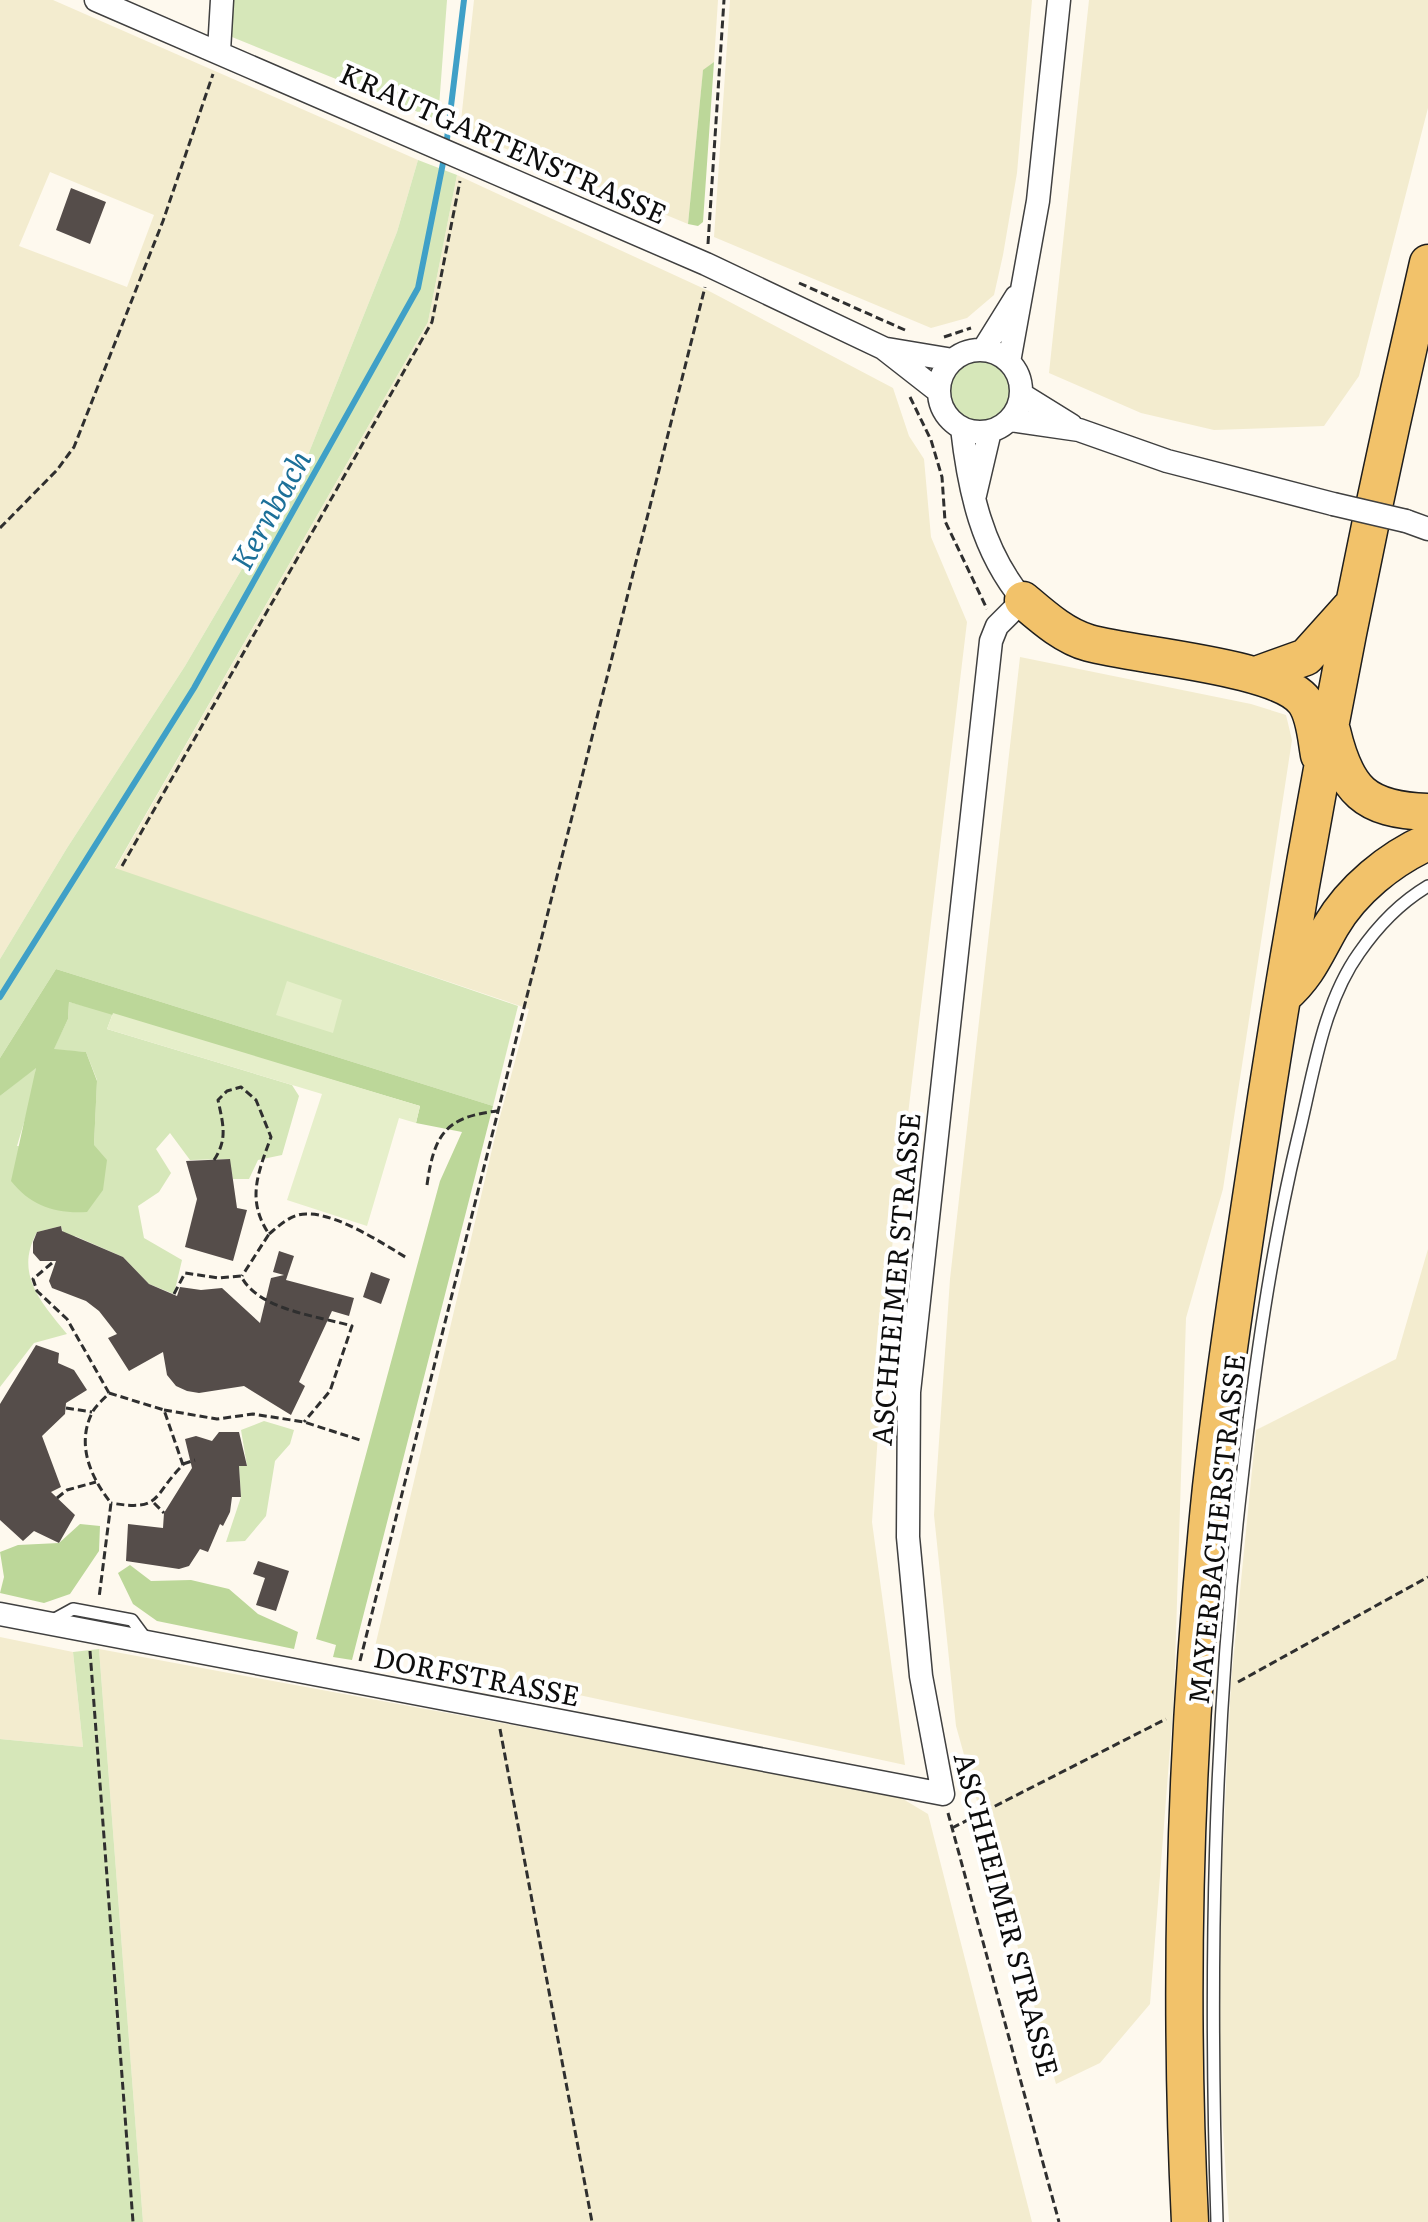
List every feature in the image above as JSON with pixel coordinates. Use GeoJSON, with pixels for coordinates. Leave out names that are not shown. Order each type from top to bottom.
{"type":"FeatureCollection","features":[{"type":"Feature","properties":{"kind":"main road"},"geometry":{"type":"LineString","coordinates":[[1190,2222],[1185,2072],[1195,1692],[1205,1552],[1230,1333],[1282,998],[1351,607],[1428,263]]}},
{"type":"Feature","properties":{"kind":"main road"},"geometry":{"type":"LineString","coordinates":[[1023,600],[1048,621],[1087,642],[1256,675],[1286,687],[1305,701],[1322,768]]}},
{"type":"Feature","properties":{"kind":"main road"},"geometry":{"type":"LineString","coordinates":[[1256,675],[1306,657],[1351,607]]}},
{"type":"Feature","properties":{"kind":"main road"},"geometry":{"type":"LineString","coordinates":[[1330,724],[1341,769],[1365,799],[1428,812]]}},
{"type":"Feature","properties":{"kind":"main road"},"geometry":{"type":"LineString","coordinates":[[1282,998],[1305,976],[1333,923],[1368,881],[1428,842]]}},
{"type":"Feature","properties":{"kind":"street","name":"KRAUTGARTENSTRASSE"},"geometry":{"type":"LineString","coordinates":[[96,0],[461,155],[706,264],[883,348],[938,391]]}},
{"type":"Feature","properties":{"kind":"street"},"geometry":{"type":"LineString","coordinates":[[219,51],[222,0]]}},
{"type":"Feature","properties":{"kind":"street"},"geometry":{"type":"LineString","coordinates":[[1009,362],[1038,201],[1059,0]]}},
{"type":"Feature","properties":{"kind":"street"},"geometry":{"type":"LineString","coordinates":[[983,350],[1020,289]]}},
{"type":"Feature","properties":{"kind":"street","name":"KRAUTGARTENSTRASSE"},"geometry":{"type":"LineString","coordinates":[[883,348],[953,360]]}},
{"type":"Feature","properties":{"kind":"street"},"geometry":{"type":"LineString","coordinates":[[1010,420],[1021,394],[1016,371],[1009,362],[983,350],[962,354],[953,360],[940,379],[938,391],[945,413],[962,428],[990,431],[1010,420],[1079,430],[1167,461],[1428,529]]}},
{"type":"Feature","properties":{"kind":"street"},"geometry":{"type":"LineString","coordinates":[[1021,394],[1079,430]]}},
{"type":"Feature","properties":{"kind":"street"},"geometry":{"type":"LineString","coordinates":[[962,428],[967,475],[989,548],[1004,577],[1023,600]]}},
{"type":"Feature","properties":{"kind":"street"},"geometry":{"type":"LineString","coordinates":[[975,495],[990,431]]}},
{"type":"Feature","properties":{"kind":"street","name":"ASCHHEIMER STRASSE"},"geometry":{"type":"LineString","coordinates":[[943,1794],[921,1676],[908,1537],[909,1392],[991,641],[997,626],[1023,600]]}},
{"type":"Feature","properties":{"kind":"street","name":"DORFSTRASSE"},"geometry":{"type":"LineString","coordinates":[[0,1614],[48,1623],[93,1622],[148,1643],[943,1794]]}},
{"type":"Feature","properties":{"kind":"lane","name":"MAYERBACHERSTRASSE"},"geometry":{"type":"LineString","coordinates":[[1217,2222],[1213,1892],[1221,1692],[1260,1318],[1286,1187],[1335,1001],[1358,954],[1409,897],[1428,886]]}},
{"type":"Feature","properties":{"kind":"path"},"geometry":{"type":"LineString","coordinates":[[708,241],[724,0]]}},
{"type":"Feature","properties":{"kind":"path"},"geometry":{"type":"LineString","coordinates":[[0,528],[57,470],[79,436],[202,114],[219,51]]}},
{"type":"Feature","properties":{"kind":"path"},"geometry":{"type":"LineString","coordinates":[[122,866],[432,322],[461,155]]}},
{"type":"Feature","properties":{"kind":"path"},"geometry":{"type":"LineString","coordinates":[[354,1683],[706,286],[706,264]]}},
{"type":"Feature","properties":{"kind":"path"},"geometry":{"type":"LineString","coordinates":[[214,1160],[223,1145],[225,1131],[218,1100],[227,1091],[241,1087],[256,1100],[271,1137],[255,1178],[254,1195],[260,1221],[269,1234]]}},
{"type":"Feature","properties":{"kind":"path"},"geometry":{"type":"LineString","coordinates":[[427,1185],[437,1140],[455,1120],[498,1111]]}},
{"type":"Feature","properties":{"kind":"path"},"geometry":{"type":"LineString","coordinates":[[241,1276],[269,1234],[285,1220],[308,1214],[371,1235],[407,1258]]}},
{"type":"Feature","properties":{"kind":"path"},"geometry":{"type":"LineString","coordinates":[[52,1263],[33,1279],[37,1291],[67,1319],[109,1393],[164,1410],[217,1419],[253,1414],[304,1422],[360,1440]]}},
{"type":"Feature","properties":{"kind":"path"},"geometry":{"type":"LineString","coordinates":[[174,1294],[185,1273],[219,1278],[241,1276]]}},
{"type":"Feature","properties":{"kind":"path"},"geometry":{"type":"LineString","coordinates":[[241,1276],[248,1289],[276,1304],[352,1326],[330,1391],[304,1422]]}},
{"type":"Feature","properties":{"kind":"path"},"geometry":{"type":"LineString","coordinates":[[109,1393],[92,1412],[86,1451],[88,1468],[111,1503],[93,1622],[133,2222]]}},
{"type":"Feature","properties":{"kind":"path"},"geometry":{"type":"LineString","coordinates":[[66,1408],[92,1412]]}},
{"type":"Feature","properties":{"kind":"path"},"geometry":{"type":"LineString","coordinates":[[164,1410],[183,1465]]}},
{"type":"Feature","properties":{"kind":"path"},"geometry":{"type":"LineString","coordinates":[[111,1503],[142,1506],[154,1503],[169,1478],[183,1465],[195,1460]]}},
{"type":"Feature","properties":{"kind":"path"},"geometry":{"type":"LineString","coordinates":[[57,1498],[67,1490],[96,1482]]}},
{"type":"Feature","properties":{"kind":"path"},"geometry":{"type":"LineString","coordinates":[[154,1503],[164,1513]]}},
{"type":"Feature","properties":{"kind":"path"},"geometry":{"type":"LineString","coordinates":[[1221,1692],[1428,1577]]}},
{"type":"Feature","properties":{"kind":"path"},"geometry":{"type":"LineString","coordinates":[[496,1710],[592,2222]]}},
{"type":"Feature","properties":{"kind":"path"},"geometry":{"type":"LineString","coordinates":[[952,1828],[1179,1712]]}},
{"type":"Feature","properties":{"kind":"path","name":"ASCHHEIMER STRASSE"},"geometry":{"type":"LineString","coordinates":[[943,1794],[1059,2222]]}},
{"type":"Feature","properties":{"kind":"shaded area"},"geometry":{"type":"Polygon","coordinates":[[[0,0],[53,0],[418,160],[397,232],[306,460],[185,666],[67,848],[0,959],[0,0]],[[50,172],[19,246],[127,287],[154,215],[50,172]]]}},
{"type":"Feature","properties":{"kind":"shaded area"},"geometry":{"type":"Polygon","coordinates":[[[474,0],[718,0],[714,62],[703,71],[688,224],[460,130],[474,0]]]}},
{"type":"Feature","properties":{"kind":"shaded area"},"geometry":{"type":"Polygon","coordinates":[[[730,0],[1032,0],[1017,173],[1003,255],[994,295],[967,318],[931,328],[714,237],[730,0]]]}},
{"type":"Feature","properties":{"kind":"shaded area"},"geometry":{"type":"Polygon","coordinates":[[[1089,0],[1428,0],[1428,108],[1359,376],[1324,426],[1214,430],[1141,413],[1049,373],[1089,0]]]}},
{"type":"Feature","properties":{"kind":"shaded area"},"geometry":{"type":"Polygon","coordinates":[[[457,175],[709,291],[893,388],[909,436],[924,459],[931,537],[967,622],[889,1273],[872,1522],[905,1765],[374,1651],[498,1124],[529,1009],[115,869],[428,322],[457,175]]]}},
{"type":"Feature","properties":{"kind":"shaded area"},"geometry":{"type":"Polygon","coordinates":[[[1020,657],[1251,704],[1286,715],[1292,740],[1223,1189],[1186,1318],[1174,1697],[1150,2004],[1100,2063],[1056,2084],[956,1726],[934,1515],[950,1279],[1020,657]]]}},
{"type":"Feature","properties":{"kind":"shaded area"},"geometry":{"type":"Polygon","coordinates":[[[1428,1249],[1428,2222],[1229,2222],[1219,2069],[1221,1886],[1231,1682],[1256,1430],[1396,1359],[1428,1249]]]}},
{"type":"Feature","properties":{"kind":"shaded area"},"geometry":{"type":"Polygon","coordinates":[[[0,1637],[73,1652],[83,1747],[0,1739],[0,1637]]]}},
{"type":"Feature","properties":{"kind":"shaded area"},"geometry":{"type":"Polygon","coordinates":[[[99,1649],[898,1796],[928,1814],[1032,2222],[143,2222],[99,1649]]]}},
{"type":"Feature","properties":{"kind":"green space"},"geometry":{"type":"Polygon","coordinates":[[[231,0],[447,0],[438,120],[227,35],[231,0]]]}},
{"type":"Feature","properties":{"kind":"green space"},"geometry":{"type":"Polygon","coordinates":[[[714,62],[703,222],[698,226],[688,224],[703,70],[714,62]]]}},
{"type":"Feature","properties":{"kind":"green space"},"geometry":{"type":"Polygon","coordinates":[[[418,160],[457,175],[428,322],[115,868],[518,1006],[493,1106],[56,969],[0,1058],[0,959],[67,848],[185,666],[306,460],[397,232],[418,160]]]}},
{"type":"Feature","properties":{"kind":"green space"},"geometry":{"type":"Polygon","coordinates":[[[980,359],[1002,368],[1011,390],[1002,412],[980,421],[958,412],[949,390],[958,368],[980,359]]]}},
{"type":"Feature","properties":{"kind":"green space"},"geometry":{"type":"Polygon","coordinates":[[[56,969],[493,1106],[352,1660],[333,1657],[336,1645],[316,1639],[440,1181],[462,1132],[416,1123],[420,1106],[69,1002],[68,1019],[54,1049],[86,1052],[97,1081],[94,1145],[107,1160],[103,1190],[87,1212],[64,1212],[44,1207],[27,1197],[11,1181],[36,1068],[0,1096],[0,1058],[56,969]]]}},
{"type":"Feature","properties":{"kind":"green space"},"geometry":{"type":"Polygon","coordinates":[[[287,981],[342,1000],[333,1033],[276,1015],[287,981]]]}},
{"type":"Feature","properties":{"kind":"green space"},"geometry":{"type":"Polygon","coordinates":[[[69,1002],[113,1013],[107,1029],[292,1085],[299,1096],[282,1155],[258,1160],[249,1179],[233,1179],[229,1159],[190,1160],[170,1133],[156,1149],[171,1173],[159,1192],[138,1206],[144,1238],[182,1260],[174,1294],[149,1284],[123,1257],[75,1236],[68,1248],[61,1226],[37,1232],[28,1261],[30,1274],[40,1299],[67,1334],[34,1343],[0,1387],[0,1096],[36,1067],[34,1089],[17,1146],[94,1145],[97,1080],[86,1052],[53,1050],[68,1019],[69,1002]]]}},
{"type":"Feature","properties":{"kind":"green space"},"geometry":{"type":"Polygon","coordinates":[[[113,1013],[420,1106],[416,1123],[399,1118],[367,1226],[287,1200],[322,1094],[107,1029],[113,1013]]]}},
{"type":"Feature","properties":{"kind":"green space"},"geometry":{"type":"Polygon","coordinates":[[[264,1421],[294,1430],[290,1444],[275,1461],[266,1516],[245,1541],[226,1542],[241,1497],[239,1466],[247,1466],[241,1430],[264,1421]]]}},
{"type":"Feature","properties":{"kind":"green space"},"geometry":{"type":"Polygon","coordinates":[[[80,1524],[100,1526],[99,1551],[70,1594],[44,1603],[0,1593],[4,1577],[0,1552],[18,1545],[59,1543],[80,1524]]]}},
{"type":"Feature","properties":{"kind":"green space"},"geometry":{"type":"Polygon","coordinates":[[[130,1565],[151,1581],[191,1580],[229,1589],[258,1614],[298,1632],[294,1649],[157,1621],[133,1604],[118,1573],[130,1565]]]}},
{"type":"Feature","properties":{"kind":"green space"},"geometry":{"type":"Polygon","coordinates":[[[99,1649],[143,2222],[0,2222],[0,1739],[83,1747],[73,1652],[99,1649]]]}},
{"type":"Feature","properties":{"kind":"building"},"geometry":{"type":"Polygon","coordinates":[[[71,188],[106,202],[90,244],[56,230],[71,188]]]}},
{"type":"Feature","properties":{"kind":"building"},"geometry":{"type":"Polygon","coordinates":[[[230,1159],[237,1208],[247,1210],[233,1261],[185,1247],[197,1199],[186,1161],[230,1159]]]}},
{"type":"Feature","properties":{"kind":"building"},"geometry":{"type":"Polygon","coordinates":[[[61,1226],[62,1231],[123,1257],[149,1284],[177,1296],[180,1287],[201,1290],[222,1288],[260,1323],[271,1278],[284,1275],[273,1272],[279,1251],[294,1256],[286,1280],[354,1298],[349,1316],[332,1311],[299,1382],[305,1386],[291,1415],[244,1386],[199,1393],[187,1391],[176,1386],[167,1375],[163,1352],[129,1371],[108,1338],[117,1334],[99,1311],[86,1301],[52,1288],[49,1281],[56,1261],[40,1261],[33,1253],[33,1242],[37,1232],[61,1226]]]}},
{"type":"Feature","properties":{"kind":"building"},"geometry":{"type":"Polygon","coordinates":[[[371,1272],[390,1279],[381,1304],[363,1297],[371,1272]]]}},
{"type":"Feature","properties":{"kind":"building"},"geometry":{"type":"Polygon","coordinates":[[[36,1345],[59,1353],[58,1363],[74,1370],[87,1390],[66,1403],[65,1414],[42,1436],[61,1487],[51,1492],[75,1515],[59,1543],[34,1531],[23,1541],[0,1520],[0,1404],[36,1345]]]}},
{"type":"Feature","properties":{"kind":"building"},"geometry":{"type":"Polygon","coordinates":[[[219,1432],[239,1432],[247,1466],[239,1466],[241,1497],[232,1497],[230,1512],[223,1526],[220,1524],[208,1552],[200,1549],[189,1566],[179,1569],[126,1561],[128,1524],[163,1528],[164,1513],[192,1468],[185,1439],[196,1436],[212,1441],[219,1432]]]}},
{"type":"Feature","properties":{"kind":"building"},"geometry":{"type":"Polygon","coordinates":[[[258,1561],[289,1571],[276,1611],[256,1605],[265,1578],[253,1574],[258,1561]]]}},
{"type":"Feature","properties":{"kind":"waterway","name":"Kernbach"},"geometry":{"type":"LineString","coordinates":[[446,147],[464,0]]}},
{"type":"Feature","properties":{"kind":"waterway","name":"Kernbach"},"geometry":{"type":"LineString","coordinates":[[0,997],[194,688],[418,288],[444,158]]}}]}
